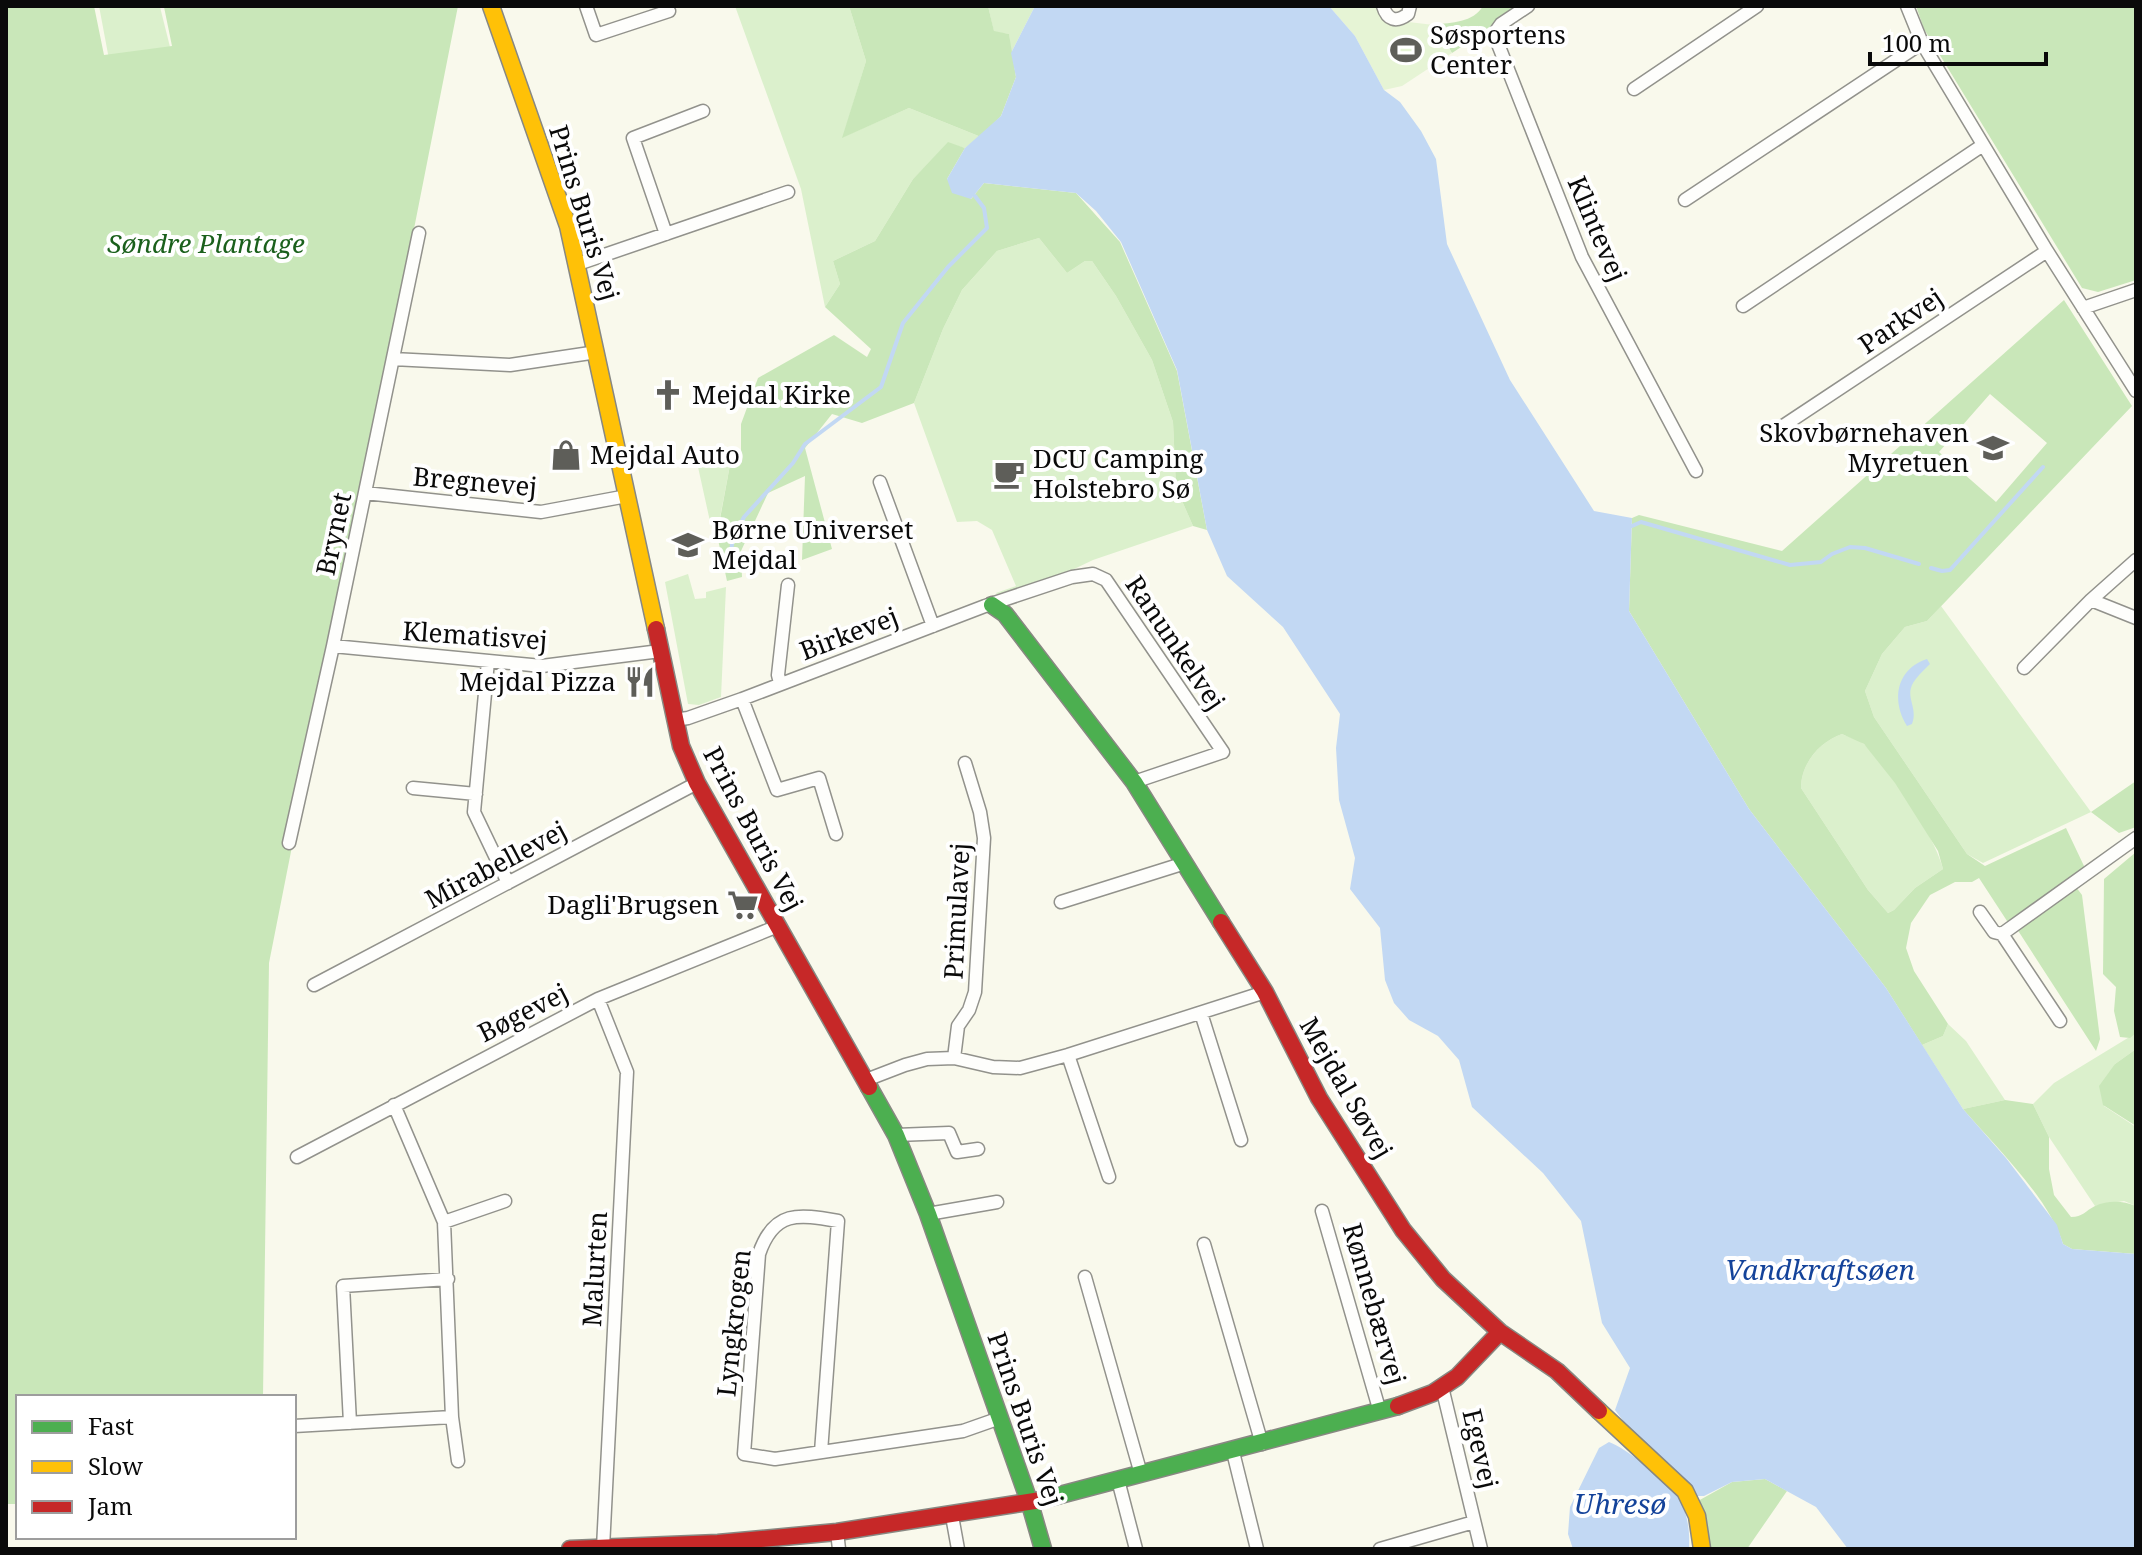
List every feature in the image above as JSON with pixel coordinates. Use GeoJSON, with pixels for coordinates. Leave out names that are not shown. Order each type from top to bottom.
{"type":"FeatureCollection","features":[{"type":"Feature","properties":{"kind":"street","name":"Prins Buris Vej"},"geometry":{"type":"LineString","coordinates":[[491,6],[568,226],[578,264],[681,746],[697,783],[896,1135],[928,1214],[1043,1549]]}},
{"type":"Feature","properties":{"kind":"street"},"geometry":{"type":"LineString","coordinates":[[586,6],[596,35],[669,11]]}},
{"type":"Feature","properties":{"kind":"street"},"geometry":{"type":"LineString","coordinates":[[1383,6],[1385,14],[1392,20],[1401,20],[1408,14],[1410,6]]}},
{"type":"Feature","properties":{"kind":"street","name":"Klintevej"},"geometry":{"type":"LineString","coordinates":[[1528,6],[1501,24],[1496,31],[1496,39],[1582,257],[1696,471]]}},
{"type":"Feature","properties":{"kind":"street"},"geometry":{"type":"LineString","coordinates":[[1634,89],[1757,6]]}},
{"type":"Feature","properties":{"kind":"street"},"geometry":{"type":"LineString","coordinates":[[1907,6],[1922,43],[2047,251],[2136,391]]}},
{"type":"Feature","properties":{"kind":"street"},"geometry":{"type":"LineString","coordinates":[[1685,200],[1922,43]]}},
{"type":"Feature","properties":{"kind":"street"},"geometry":{"type":"LineString","coordinates":[[666,234],[633,138],[703,111]]}},
{"type":"Feature","properties":{"kind":"street"},"geometry":{"type":"LineString","coordinates":[[1743,306],[1983,145]]}},
{"type":"Feature","properties":{"kind":"street"},"geometry":{"type":"LineString","coordinates":[[578,264],[788,192]]}},
{"type":"Feature","properties":{"kind":"street","name":"Brynet"},"geometry":{"type":"LineString","coordinates":[[289,843],[419,233]]}},
{"type":"Feature","properties":{"kind":"street","name":"Parkvej"},"geometry":{"type":"LineString","coordinates":[[1780,428],[2047,251]]}},
{"type":"Feature","properties":{"kind":"street"},"geometry":{"type":"LineString","coordinates":[[2083,308],[2136,290]]}},
{"type":"Feature","properties":{"kind":"street"},"geometry":{"type":"LineString","coordinates":[[393,359],[510,365],[597,352]]}},
{"type":"Feature","properties":{"kind":"street","name":"Birkevej"},"geometry":{"type":"LineString","coordinates":[[880,482],[933,626]]}},
{"type":"Feature","properties":{"kind":"street","name":"Bregnevej"},"geometry":{"type":"LineString","coordinates":[[365,493],[541,512],[627,496]]}},
{"type":"Feature","properties":{"kind":"street"},"geometry":{"type":"LineString","coordinates":[[2024,668],[2091,600],[2136,560]]}},
{"type":"Feature","properties":{"kind":"street","name":"Ranunkelvej"},"geometry":{"type":"LineString","coordinates":[[992,605],[1072,577],[1093,574],[1106,580],[1223,752],[1134,782]]}},
{"type":"Feature","properties":{"kind":"street","name":"Birkevej"},"geometry":{"type":"LineString","coordinates":[[780,683],[778,675],[788,585]]}},
{"type":"Feature","properties":{"kind":"street"},"geometry":{"type":"LineString","coordinates":[[2091,600],[2136,618]]}},
{"type":"Feature","properties":{"kind":"street","name":"Birkevej"},"geometry":{"type":"LineString","coordinates":[[674,720],[742,699],[992,605]]}},
{"type":"Feature","properties":{"kind":"street","name":"Mejdal Søvej"},"geometry":{"type":"LineString","coordinates":[[992,605],[1005,614],[1134,782],[1265,992],[1319,1098],[1403,1230],[1443,1279],[1500,1332],[1557,1371],[1685,1491],[1697,1516],[1702,1549]]}},
{"type":"Feature","properties":{"kind":"street","name":"Klematisvej"},"geometry":{"type":"LineString","coordinates":[[333,646],[542,666],[660,651]]}},
{"type":"Feature","properties":{"kind":"street"},"geometry":{"type":"LineString","coordinates":[[488,661],[474,812],[508,883]]}},
{"type":"Feature","properties":{"kind":"street"},"geometry":{"type":"LineString","coordinates":[[742,699],[777,790],[819,778],[836,834]]}},
{"type":"Feature","properties":{"kind":"street","name":"Primulavej"},"geometry":{"type":"LineString","coordinates":[[954,1058],[958,1026],[969,1010],[975,992],[984,838],[980,812],[965,763]]}},
{"type":"Feature","properties":{"kind":"street","name":"Mirabellevej"},"geometry":{"type":"LineString","coordinates":[[314,985],[697,783]]}},
{"type":"Feature","properties":{"kind":"street"},"geometry":{"type":"LineString","coordinates":[[413,788],[476,794]]}},
{"type":"Feature","properties":{"kind":"street"},"geometry":{"type":"LineString","coordinates":[[2002,934],[2136,838]]}},
{"type":"Feature","properties":{"kind":"street"},"geometry":{"type":"LineString","coordinates":[[1061,902],[1185,863]]}},
{"type":"Feature","properties":{"kind":"street"},"geometry":{"type":"LineString","coordinates":[[1980,912],[1994,932],[2002,934],[2060,1021]]}},
{"type":"Feature","properties":{"kind":"street","name":"Bøgevej"},"geometry":{"type":"LineString","coordinates":[[297,1157],[598,999],[778,926]]}},
{"type":"Feature","properties":{"kind":"street"},"geometry":{"type":"LineString","coordinates":[[866,1080],[927,1059],[954,1058],[993,1067],[1020,1068],[1265,992]]}},
{"type":"Feature","properties":{"kind":"street","name":"Malurten"},"geometry":{"type":"LineString","coordinates":[[598,999],[627,1072],[598,1548]]}},
{"type":"Feature","properties":{"kind":"street"},"geometry":{"type":"LineString","coordinates":[[1201,1013],[1241,1140]]}},
{"type":"Feature","properties":{"kind":"street"},"geometry":{"type":"LineString","coordinates":[[1068,1055],[1109,1177]]}},
{"type":"Feature","properties":{"kind":"street"},"geometry":{"type":"LineString","coordinates":[[394,1105],[444,1222],[452,1417],[458,1461]]}},
{"type":"Feature","properties":{"kind":"street"},"geometry":{"type":"LineString","coordinates":[[896,1135],[949,1133],[957,1152],[978,1149]]}},
{"type":"Feature","properties":{"kind":"street"},"geometry":{"type":"LineString","coordinates":[[444,1222],[505,1201]]}},
{"type":"Feature","properties":{"kind":"street"},"geometry":{"type":"LineString","coordinates":[[928,1214],[997,1202]]}},
{"type":"Feature","properties":{"kind":"street","name":"Rønnebærvej"},"geometry":{"type":"LineString","coordinates":[[1322,1211],[1380,1412]]}},
{"type":"Feature","properties":{"kind":"street","name":"Lyngkrogen"},"geometry":{"type":"LineString","coordinates":[[821,1452],[838,1221],[809,1216],[793,1217],[778,1223],[765,1235],[759,1254],[744,1454],[775,1459],[963,1431],[1000,1418]]}},
{"type":"Feature","properties":{"kind":"street"},"geometry":{"type":"LineString","coordinates":[[1204,1244],[1262,1444]]}},
{"type":"Feature","properties":{"kind":"street"},"geometry":{"type":"LineString","coordinates":[[1085,1277],[1141,1474]]}},
{"type":"Feature","properties":{"kind":"street"},"geometry":{"type":"LineString","coordinates":[[350,1423],[343,1286],[448,1279]]}},
{"type":"Feature","properties":{"kind":"street","name":"Rønnebærvej"},"geometry":{"type":"LineString","coordinates":[[570,1549],[838,1540],[952,1516],[1030,1504],[1380,1412],[1433,1393],[1480,1356],[1500,1332]]}},
{"type":"Feature","properties":{"kind":"street","name":"Egevej"},"geometry":{"type":"LineString","coordinates":[[1442,1387],[1481,1549]]}},
{"type":"Feature","properties":{"kind":"street"},"geometry":{"type":"LineString","coordinates":[[296,1426],[452,1417]]}},
{"type":"Feature","properties":{"kind":"street"},"geometry":{"type":"LineString","coordinates":[[1233,1452],[1257,1549]]}},
{"type":"Feature","properties":{"kind":"street"},"geometry":{"type":"LineString","coordinates":[[1118,1480],[1136,1549]]}},
{"type":"Feature","properties":{"kind":"street"},"geometry":{"type":"LineString","coordinates":[[952,1516],[958,1549]]}},
{"type":"Feature","properties":{"kind":"street","name":"Egevej"},"geometry":{"type":"LineString","coordinates":[[1380,1549],[1474,1522]]}},
{"type":"Feature","properties":{"kind":"green space","name":"Søndre Plantage"},"geometry":{"type":"Polygon","coordinates":[[[6,6],[94,6],[104,55],[172,46],[164,7],[167,6],[458,6],[269,963],[263,1395],[16,1395],[16,1504],[6,1504],[6,6]]]}},
{"type":"Feature","properties":{"kind":"green space"},"geometry":{"type":"Polygon","coordinates":[[[99,6],[160,7],[171,51],[114,86],[99,6]]]}},
{"type":"Feature","properties":{"kind":"green space"},"geometry":{"type":"Polygon","coordinates":[[[735,6],[849,6],[866,61],[843,137],[909,108],[981,137],[965,148],[948,143],[913,179],[875,241],[833,261],[840,284],[825,307],[801,189],[735,6]]]}},
{"type":"Feature","properties":{"kind":"green space"},"geometry":{"type":"Polygon","coordinates":[[[849,6],[988,6],[994,31],[1009,34],[1016,77],[1001,116],[981,137],[909,108],[842,138],[866,61],[849,6]]]}},
{"type":"Feature","properties":{"kind":"green space"},"geometry":{"type":"Polygon","coordinates":[[[988,6],[1035,6],[1011,53],[1009,34],[994,32],[988,6]]]}},
{"type":"Feature","properties":{"kind":"green space","name":"Søsportens Center"},"geometry":{"type":"Polygon","coordinates":[[[1329,6],[1377,6],[1383,19],[1434,25],[1452,53],[1402,86],[1384,90],[1355,36],[1329,6]]]}},
{"type":"Feature","properties":{"kind":"green space"},"geometry":{"type":"Polygon","coordinates":[[[1483,6],[1523,6],[1452,53],[1434,25],[1468,19],[1483,6]]]}},
{"type":"Feature","properties":{"kind":"green space"},"geometry":{"type":"Polygon","coordinates":[[[1916,6],[2136,6],[2136,280],[2098,292],[2082,288],[1924,29],[1916,6]]]}},
{"type":"Feature","properties":{"kind":"green space"},"geometry":{"type":"Polygon","coordinates":[[[948,142],[965,148],[947,179],[971,199],[984,183],[1076,193],[1120,242],[1177,371],[1207,530],[1193,526],[1176,487],[1173,422],[1152,360],[1116,296],[1092,261],[1085,261],[1067,273],[1039,238],[997,251],[962,290],[914,403],[862,423],[832,414],[805,448],[832,549],[802,560],[805,476],[768,493],[741,551],[742,577],[727,581],[717,535],[730,465],[741,461],[741,424],[758,378],[834,335],[867,357],[871,349],[825,307],[840,284],[833,261],[875,241],[913,179],[948,142]]]}},
{"type":"Feature","properties":{"kind":"green space"},"geometry":{"type":"Polygon","coordinates":[[[1039,238],[1067,273],[1085,261],[1092,261],[1152,360],[1173,422],[1176,487],[1193,526],[1093,560],[1000,599],[996,593],[1016,586],[992,530],[977,521],[957,522],[914,403],[962,290],[997,251],[1039,238]]]}},
{"type":"Feature","properties":{"kind":"green space"},"geometry":{"type":"Polygon","coordinates":[[[2064,300],[2132,406],[1927,621],[1905,627],[1882,654],[1865,691],[1874,717],[1967,854],[1985,866],[2066,828],[2084,866],[2083,872],[2009,924],[1979,878],[1972,882],[1955,882],[1930,895],[1911,923],[1906,948],[1914,971],[1948,1024],[1943,1036],[1922,1045],[1886,988],[1749,809],[1629,611],[1632,518],[1639,515],[1782,551],[2064,300]],[[1990,394],[1939,452],[1996,502],[2047,443],[1990,394]],[[1842,734],[1826,742],[1813,755],[1804,771],[1801,788],[1868,890],[1888,913],[1915,888],[1943,869],[1938,851],[1895,783],[1864,744],[1842,734]]]}},
{"type":"Feature","properties":{"kind":"green space"},"geometry":{"type":"Polygon","coordinates":[[[728,461],[730,465],[715,544],[698,467],[728,461]]]}},
{"type":"Feature","properties":{"kind":"green space"},"geometry":{"type":"Polygon","coordinates":[[[688,574],[695,599],[706,598],[706,592],[726,587],[721,697],[699,705],[688,704],[665,582],[688,574]]]}},
{"type":"Feature","properties":{"kind":"green space"},"geometry":{"type":"Polygon","coordinates":[[[1941,606],[2091,812],[1983,863],[1967,854],[1874,717],[1865,691],[1882,654],[1905,627],[1927,621],[1941,606]]]}},
{"type":"Feature","properties":{"kind":"green space"},"geometry":{"type":"Polygon","coordinates":[[[1842,734],[1865,745],[1899,785],[1931,839],[1943,869],[1915,888],[1888,913],[1868,890],[1801,788],[1804,771],[1813,755],[1826,742],[1842,734]]]}},
{"type":"Feature","properties":{"kind":"green space"},"geometry":{"type":"Polygon","coordinates":[[[2136,781],[2136,827],[2119,833],[2091,812],[2136,781]]]}},
{"type":"Feature","properties":{"kind":"green space"},"geometry":{"type":"Polygon","coordinates":[[[2136,852],[2136,1033],[2130,1038],[2120,1037],[2114,1011],[2116,987],[2103,974],[2104,879],[2136,852]]]}},
{"type":"Feature","properties":{"kind":"green space"},"geometry":{"type":"Polygon","coordinates":[[[2076,887],[2082,895],[2100,1039],[2096,1051],[2017,929],[2076,887]]]}},
{"type":"Feature","properties":{"kind":"green space"},"geometry":{"type":"Polygon","coordinates":[[[1948,1024],[1966,1041],[2005,1100],[1963,1109],[1922,1045],[1943,1036],[1948,1024]]]}},
{"type":"Feature","properties":{"kind":"green space"},"geometry":{"type":"Polygon","coordinates":[[[2136,1033],[2136,1049],[2115,1064],[2104,1106],[2136,1127],[2136,1206],[2124,1201],[2095,1206],[2049,1137],[2033,1104],[2054,1083],[2136,1033]]]}},
{"type":"Feature","properties":{"kind":"green space"},"geometry":{"type":"Polygon","coordinates":[[[2136,1049],[2136,1126],[2103,1105],[2099,1086],[2115,1064],[2136,1049]]]}},
{"type":"Feature","properties":{"kind":"green space"},"geometry":{"type":"Polygon","coordinates":[[[2005,1100],[2033,1104],[2049,1137],[2049,1169],[2054,1195],[2071,1217],[2105,1203],[2121,1202],[2136,1206],[2136,1254],[2072,1249],[2063,1244],[2034,1191],[1963,1109],[2005,1100]]]}},
{"type":"Feature","properties":{"kind":"green space"},"geometry":{"type":"Polygon","coordinates":[[[1765,1479],[1787,1491],[1747,1549],[1705,1549],[1698,1501],[1732,1482],[1765,1479]]]}},
{"type":"Feature","properties":{"kind":"water","name":"Vandkraftsøen"},"geometry":{"type":"Polygon","coordinates":[[[1035,6],[1329,6],[1355,36],[1384,90],[1400,102],[1436,159],[1447,244],[1510,380],[1594,511],[1632,518],[1629,611],[1749,809],[1886,988],[1963,1109],[2006,1158],[2057,1225],[2063,1244],[2072,1249],[2136,1254],[2136,1549],[1848,1549],[1816,1507],[1765,1479],[1732,1482],[1704,1496],[1696,1496],[1636,1438],[1615,1410],[1630,1368],[1602,1323],[1581,1221],[1543,1173],[1472,1107],[1459,1060],[1438,1036],[1409,1020],[1394,1003],[1385,980],[1380,928],[1350,889],[1355,858],[1339,800],[1336,748],[1340,714],[1283,627],[1227,576],[1207,530],[1177,370],[1121,242],[1096,211],[1076,193],[984,183],[971,199],[952,193],[947,179],[965,148],[1001,116],[1016,77],[1011,53],[1035,6]]]}},
{"type":"Feature","properties":{"kind":"water"},"geometry":{"type":"Polygon","coordinates":[[[1927,659],[1930,664],[1912,685],[1913,718],[1912,724],[1907,726],[1899,706],[1899,687],[1909,670],[1927,659]]]}},
{"type":"Feature","properties":{"kind":"water","name":"Uhresø"},"geometry":{"type":"Polygon","coordinates":[[[1609,1442],[1647,1467],[1674,1492],[1686,1517],[1689,1549],[1573,1549],[1568,1534],[1570,1507],[1599,1448],[1609,1442]]]}},
{"type":"Feature","properties":{"kind":"waterway"},"geometry":{"type":"LineString","coordinates":[[731,551],[733,538],[744,517],[793,463],[805,444],[881,387],[903,323],[948,267],[987,228],[984,208],[975,196]]}},
{"type":"Feature","properties":{"kind":"waterway"},"geometry":{"type":"LineString","coordinates":[[1931,568],[1950,570],[2043,467]]}},
{"type":"Feature","properties":{"kind":"waterway"},"geometry":{"type":"LineString","coordinates":[[1632,526],[1641,522],[1790,565],[1821,562],[1850,547],[1865,548],[1919,564]]}},
{"type":"Feature","properties":{"kind":"traffic: fast"},"geometry":{"type":"LineString","coordinates":[[992,605],[1005,614],[1134,782],[1221,922]]}},
{"type":"Feature","properties":{"kind":"traffic: fast"},"geometry":{"type":"LineString","coordinates":[[869,1087],[896,1135],[928,1214],[1043,1549]]}},
{"type":"Feature","properties":{"kind":"traffic: fast"},"geometry":{"type":"LineString","coordinates":[[1041,1500],[1398,1406]]}},
{"type":"Feature","properties":{"kind":"traffic: slow"},"geometry":{"type":"LineString","coordinates":[[491,6],[568,226],[656,629]]}},
{"type":"Feature","properties":{"kind":"traffic: slow"},"geometry":{"type":"LineString","coordinates":[[1599,1411],[1685,1491],[1697,1516],[1702,1549]]}},
{"type":"Feature","properties":{"kind":"traffic: jam"},"geometry":{"type":"LineString","coordinates":[[656,629],[681,746],[697,783],[869,1087]]}},
{"type":"Feature","properties":{"kind":"traffic: jam"},"geometry":{"type":"LineString","coordinates":[[1221,922],[1265,992],[1319,1098],[1403,1230],[1443,1279],[1500,1332],[1557,1371],[1599,1411]]}},
{"type":"Feature","properties":{"kind":"traffic: jam"},"geometry":{"type":"LineString","coordinates":[[1398,1406],[1433,1393],[1457,1377],[1500,1332]]}},
{"type":"Feature","properties":{"kind":"traffic: jam"},"geometry":{"type":"LineString","coordinates":[[570,1549],[718,1543],[837,1532],[1041,1500]]}},
{"type":"Feature","properties":{"kind":"place","name":"Søsportens Center"},"geometry":{"type":"Point","coordinates":[1406,50]}},
{"type":"Feature","properties":{"kind":"place","name":"Mejdal Kirke"},"geometry":{"type":"Point","coordinates":[668,395]}},
{"type":"Feature","properties":{"kind":"place","name":"Skovbørnehaven Myretuen"},"geometry":{"type":"Point","coordinates":[1993,448]}},
{"type":"Feature","properties":{"kind":"place","name":"Mejdal Auto"},"geometry":{"type":"Point","coordinates":[566,455]}},
{"type":"Feature","properties":{"kind":"place","name":"DCU Camping Holstebro Sø"},"geometry":{"type":"Point","coordinates":[1009,474]}},
{"type":"Feature","properties":{"kind":"place","name":"Børne Universet Mejdal"},"geometry":{"type":"Point","coordinates":[688,545]}},
{"type":"Feature","properties":{"kind":"place","name":"Mejdal Pizza"},"geometry":{"type":"Point","coordinates":[640,682]}},
{"type":"Feature","properties":{"kind":"place","name":"Dagli'Brugsen"},"geometry":{"type":"Point","coordinates":[743,905]}}]}
